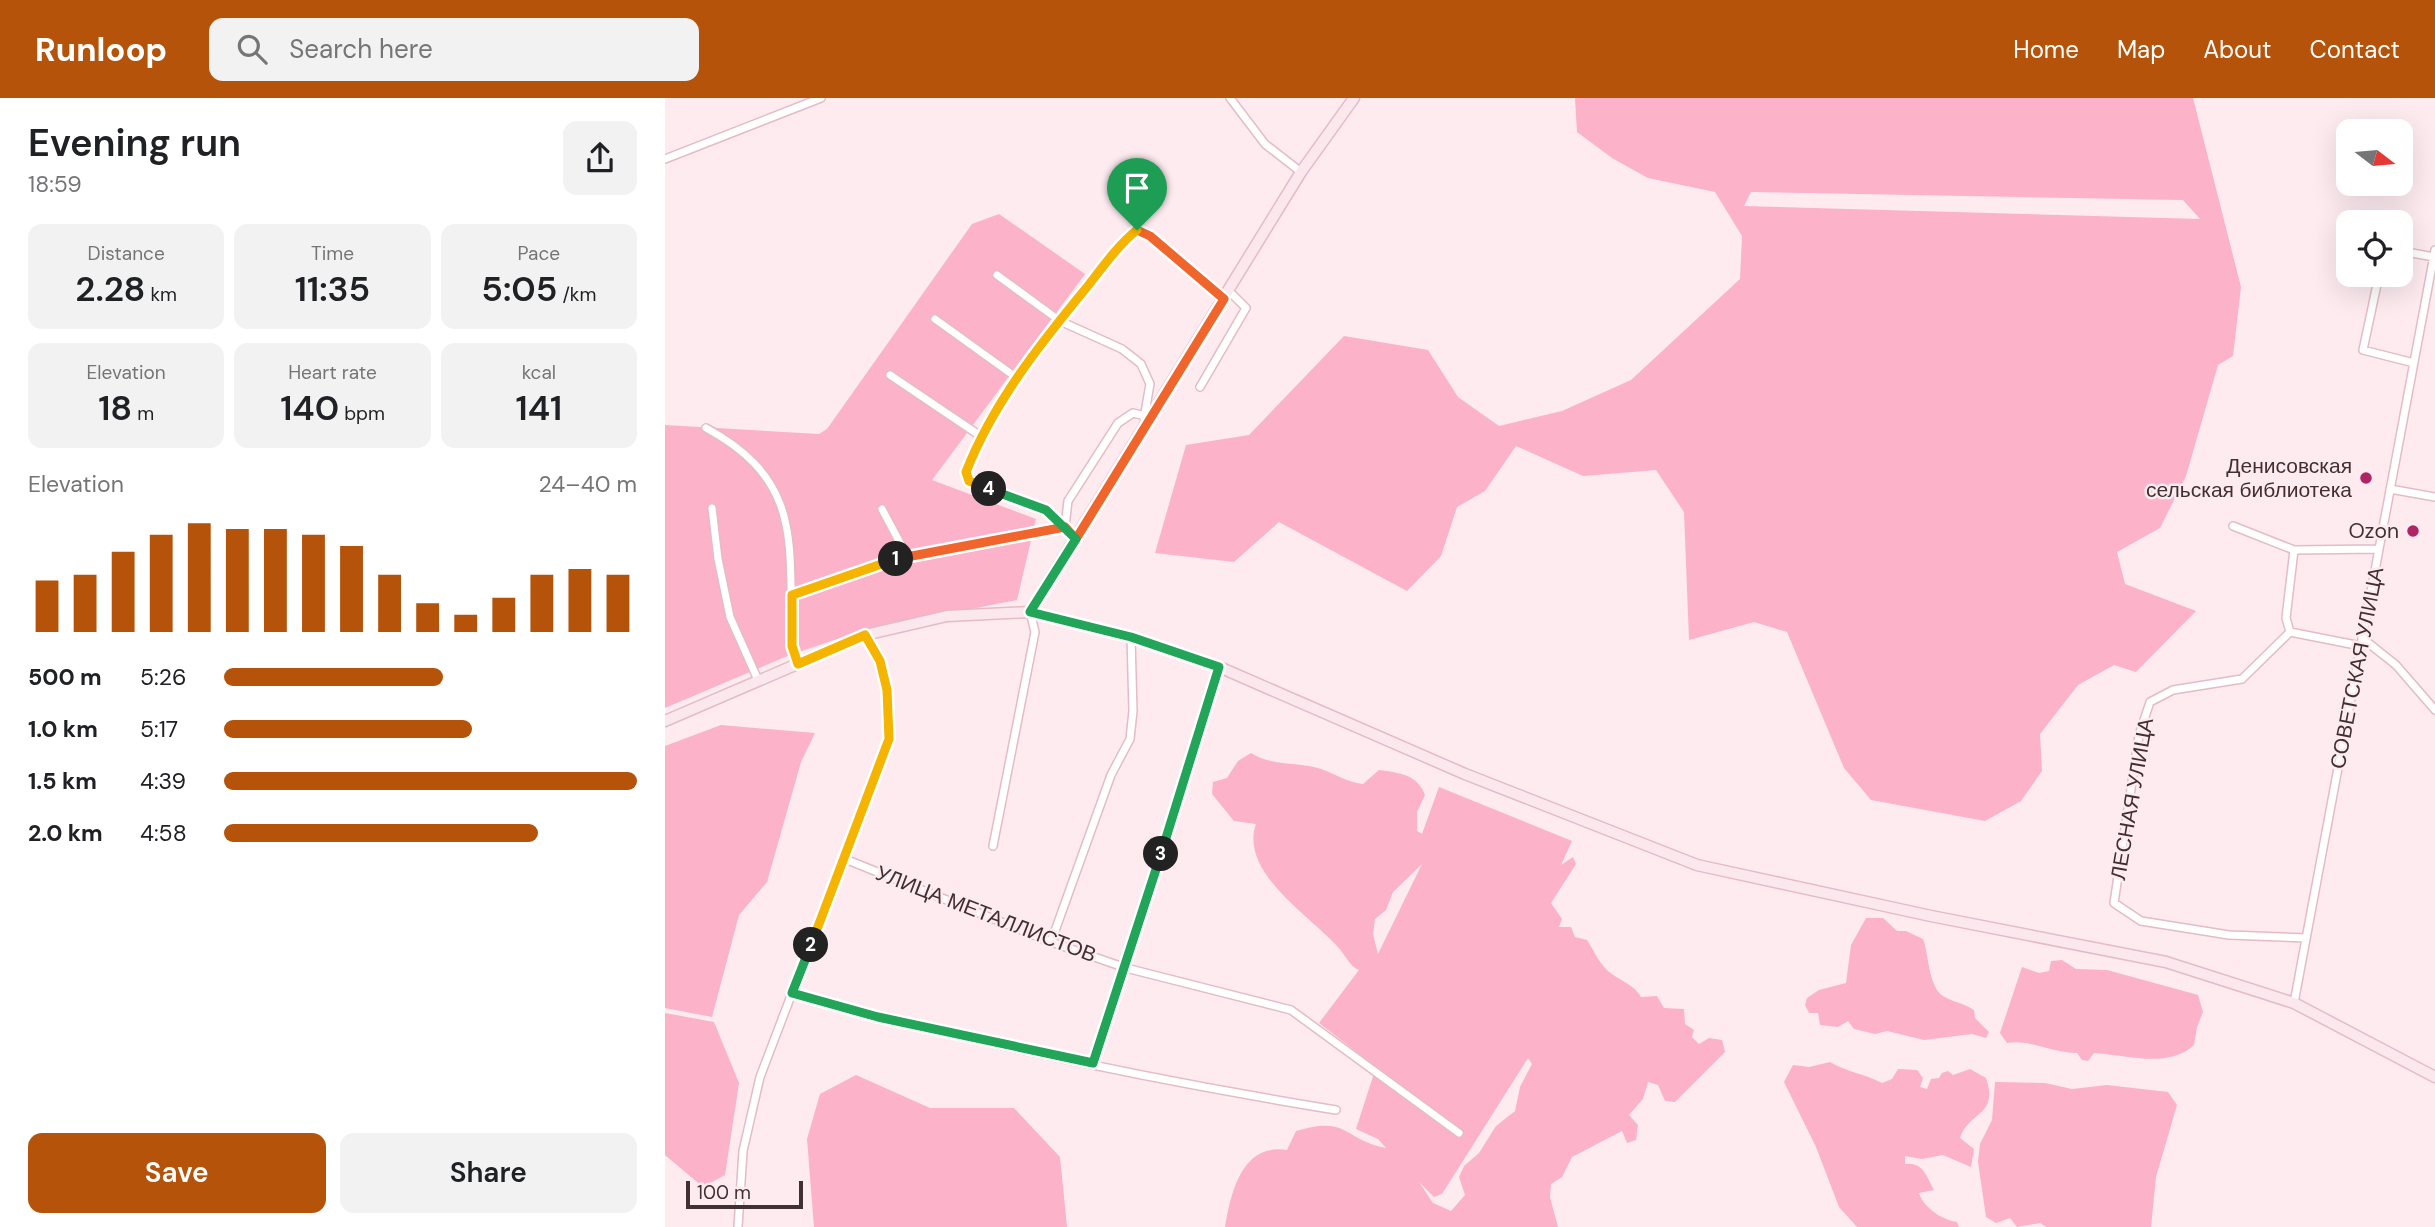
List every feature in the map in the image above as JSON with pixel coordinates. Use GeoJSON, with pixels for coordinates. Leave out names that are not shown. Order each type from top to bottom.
{"type":"FeatureCollection","features":[{"type":"Feature","properties":{"kind":"main road"},"geometry":{"type":"LineString","coordinates":[[1030,612],[1301,172],[1354,98]]}},
{"type":"Feature","properties":{"kind":"main road"},"geometry":{"type":"LineString","coordinates":[[665,721],[865,635],[947,616],[1030,612],[1131,637],[1219,667],[1465,774],[1697,864],[1931,916],[2166,962],[2294,1003],[2435,1077]]}},
{"type":"Feature","properties":{"kind":"street"},"geometry":{"type":"LineString","coordinates":[[665,159],[821,98]]}},
{"type":"Feature","properties":{"kind":"street"},"geometry":{"type":"LineString","coordinates":[[1230,98],[1265,144],[1301,172]]}},
{"type":"Feature","properties":{"kind":"street"},"geometry":{"type":"LineString","coordinates":[[1076,539],[1046,510],[967,478],[966,472],[982,437],[1017,377],[1060,321],[1137,230],[1150,236],[1246,308],[1200,387]]}},
{"type":"Feature","properties":{"kind":"street"},"geometry":{"type":"LineString","coordinates":[[2413,252],[2435,253]]}},
{"type":"Feature","properties":{"kind":"street","name":"СОВЕТСКАЯ УЛИЦА"},"geometry":{"type":"LineString","coordinates":[[2294,1003],[2435,253]]}},
{"type":"Feature","properties":{"kind":"street"},"geometry":{"type":"LineString","coordinates":[[997,275],[1060,321],[1122,349],[1141,364],[1150,384],[1141,433]]}},
{"type":"Feature","properties":{"kind":"street"},"geometry":{"type":"LineString","coordinates":[[2376,287],[2363,350],[2414,363]]}},
{"type":"Feature","properties":{"kind":"street"},"geometry":{"type":"LineString","coordinates":[[935,319],[1017,377]]}},
{"type":"Feature","properties":{"kind":"street"},"geometry":{"type":"LineString","coordinates":[[890,375],[982,437]]}},
{"type":"Feature","properties":{"kind":"street"},"geometry":{"type":"LineString","coordinates":[[1065,527],[1068,501],[1118,423],[1133,413],[1145,416]]}},
{"type":"Feature","properties":{"kind":"street"},"geometry":{"type":"LineString","coordinates":[[706,428],[731,442],[753,460],[770,481],[782,505],[790,547],[792,646],[798,664]]}},
{"type":"Feature","properties":{"kind":"street"},"geometry":{"type":"LineString","coordinates":[[2390,489],[2435,497]]}},
{"type":"Feature","properties":{"kind":"street"},"geometry":{"type":"LineString","coordinates":[[712,508],[718,559],[730,617],[758,680]]}},
{"type":"Feature","properties":{"kind":"street"},"geometry":{"type":"LineString","coordinates":[[882,509],[907,556]]}},
{"type":"Feature","properties":{"kind":"street"},"geometry":{"type":"LineString","coordinates":[[2233,526],[2294,550],[2379,549]]}},
{"type":"Feature","properties":{"kind":"street"},"geometry":{"type":"LineString","coordinates":[[792,595],[907,556],[1065,527]]}},
{"type":"Feature","properties":{"kind":"street"},"geometry":{"type":"LineString","coordinates":[[2294,550],[2286,618],[2291,632],[2362,642],[2396,665],[2435,710]]}},
{"type":"Feature","properties":{"kind":"street"},"geometry":{"type":"LineString","coordinates":[[993,846],[1035,632],[1030,612]]}},
{"type":"Feature","properties":{"kind":"street","name":"ЛЕСНАЯ УЛИЦА"},"geometry":{"type":"LineString","coordinates":[[2291,632],[2242,679],[2173,690],[2150,702],[2139,735],[2114,903],[2141,921],[2229,935],[2306,938]]}},
{"type":"Feature","properties":{"kind":"street"},"geometry":{"type":"LineString","coordinates":[[738,1227],[743,1151],[760,1077],[889,739],[887,690],[880,661],[865,635]]}},
{"type":"Feature","properties":{"kind":"street"},"geometry":{"type":"LineString","coordinates":[[1051,942],[1111,775],[1130,739],[1133,711],[1131,637]]}},
{"type":"Feature","properties":{"kind":"street"},"geometry":{"type":"LineString","coordinates":[[1093,1063],[1126,968],[1219,667]]}},
{"type":"Feature","properties":{"kind":"street","name":"УЛИЦА МЕТАЛЛИСТОВ"},"geometry":{"type":"LineString","coordinates":[[845,859],[1051,942],[1126,968],[1291,1010],[1459,1133]]}},
{"type":"Feature","properties":{"kind":"street"},"geometry":{"type":"LineString","coordinates":[[792,993],[878,1017],[1187,1085],[1336,1110]]}},
{"type":"Feature","properties":{"kind":"shaded area"},"geometry":{"type":"Polygon","coordinates":[[[1575,98],[2193,98],[2241,287],[2233,356],[2218,365],[2186,476],[2160,528],[2117,552],[2125,584],[2196,611],[2136,672],[2114,665],[2078,685],[2040,734],[2042,771],[2021,801],[1985,821],[1871,800],[1844,768],[1787,632],[1754,622],[1689,640],[1684,512],[1656,470],[1583,476],[1516,446],[1485,491],[1457,507],[1441,556],[1407,591],[1279,522],[1234,562],[1155,553],[1186,445],[1249,435],[1344,336],[1428,350],[1458,397],[1499,426],[1562,411],[1631,380],[1740,279],[1742,236],[1715,192],[1648,178],[1612,158],[1577,132],[1575,98]],[[1751,192],[1744,206],[2200,219],[2183,200],[1751,192]]]}},
{"type":"Feature","properties":{"kind":"shaded area"},"geometry":{"type":"Polygon","coordinates":[[[999,214],[1085,274],[932,480],[1036,519],[1017,600],[864,630],[790,655],[665,708],[665,425],[819,434],[827,429],[972,224],[999,214]]]}},
{"type":"Feature","properties":{"kind":"shaded area"},"geometry":{"type":"Polygon","coordinates":[[[721,725],[815,733],[801,762],[767,882],[739,915],[712,1017],[665,1008],[665,746],[721,725]]]}},
{"type":"Feature","properties":{"kind":"shaded area"},"geometry":{"type":"Polygon","coordinates":[[[1251,753],[1276,762],[1321,769],[1363,784],[1379,770],[1407,776],[1422,788],[1425,795],[1417,812],[1417,831],[1422,834],[1439,787],[1572,841],[1561,865],[1573,857],[1576,864],[1551,903],[1562,919],[1559,927],[1571,927],[1575,937],[1587,940],[1606,969],[1641,997],[1657,996],[1664,1008],[1684,1009],[1685,1024],[1694,1030],[1692,1037],[1699,1044],[1709,1038],[1722,1040],[1725,1052],[1675,1102],[1665,1101],[1658,1085],[1648,1082],[1643,1099],[1629,1115],[1638,1125],[1636,1140],[1627,1143],[1622,1131],[1572,1157],[1562,1177],[1551,1184],[1550,1197],[1558,1227],[1225,1227],[1235,1185],[1249,1162],[1259,1154],[1272,1150],[1287,1150],[1296,1131],[1313,1127],[1336,1127],[1386,1148],[1378,1139],[1356,1129],[1376,1067],[1319,1023],[1359,970],[1352,966],[1340,949],[1280,892],[1267,876],[1253,842],[1256,824],[1234,821],[1212,794],[1213,782],[1227,778],[1238,761],[1251,753]],[[1422,864],[1393,892],[1386,910],[1375,919],[1373,934],[1378,954],[1422,864]],[[1528,1058],[1442,1194],[1434,1197],[1419,1182],[1433,1203],[1451,1211],[1465,1195],[1459,1177],[1464,1166],[1479,1153],[1496,1126],[1515,1111],[1520,1087],[1532,1064],[1528,1058]]]}},
{"type":"Feature","properties":{"kind":"shaded area"},"geometry":{"type":"Polygon","coordinates":[[[1866,918],[1883,918],[1897,931],[1906,931],[1923,939],[1934,985],[1943,996],[1974,1010],[1975,1018],[1989,1032],[1986,1038],[1972,1034],[1924,1040],[1887,1031],[1875,1034],[1854,1029],[1848,1021],[1838,1027],[1820,1025],[1818,1013],[1809,1013],[1805,1005],[1807,998],[1819,990],[1846,983],[1851,945],[1866,918]]]}},
{"type":"Feature","properties":{"kind":"shaded area"},"geometry":{"type":"Polygon","coordinates":[[[2062,960],[2076,969],[2107,970],[2198,995],[2203,1012],[2194,1045],[2172,1057],[2160,1059],[2094,1053],[2088,1061],[2082,1060],[2077,1053],[2024,1043],[2007,1043],[2000,1033],[2022,967],[2039,973],[2049,971],[2051,961],[2062,960]]]}},
{"type":"Feature","properties":{"kind":"shaded area"},"geometry":{"type":"Polygon","coordinates":[[[665,1013],[714,1022],[739,1083],[725,1175],[703,1187],[665,1155],[665,1013]]]}},
{"type":"Feature","properties":{"kind":"shaded area"},"geometry":{"type":"Polygon","coordinates":[[[1830,1062],[1882,1083],[1892,1079],[1898,1069],[1917,1070],[1923,1078],[1920,1087],[1927,1089],[1931,1079],[1939,1078],[1942,1073],[1948,1071],[1953,1075],[1970,1069],[1986,1078],[1989,1100],[1986,1107],[1964,1129],[1960,1138],[1974,1149],[1971,1167],[1943,1155],[1922,1159],[1905,1156],[1905,1164],[1920,1167],[1934,1190],[1919,1193],[1921,1198],[1939,1216],[1957,1222],[1959,1227],[1857,1227],[1839,1207],[1816,1147],[1784,1082],[1793,1065],[1809,1067],[1830,1062]]]}},
{"type":"Feature","properties":{"kind":"shaded area"},"geometry":{"type":"Polygon","coordinates":[[[856,1075],[930,1108],[1014,1108],[1060,1157],[1067,1227],[814,1227],[807,1139],[820,1094],[856,1075]]]}},
{"type":"Feature","properties":{"kind":"shaded area"},"geometry":{"type":"Polygon","coordinates":[[[1995,1082],[2045,1083],[2072,1089],[2107,1085],[2168,1092],[2177,1105],[2156,1177],[2151,1227],[2046,1227],[2040,1223],[2017,1227],[2010,1218],[1996,1223],[1986,1217],[1978,1162],[1980,1144],[1992,1120],[1995,1082]]]}},
{"type":"Feature","properties":{"kind":"place","name":"Денисовская сельская библиотека"},"geometry":{"type":"Point","coordinates":[2366,478]}},
{"type":"Feature","properties":{"kind":"place","name":"Ozon"},"geometry":{"type":"Point","coordinates":[2413,531]}},
{"type":"Feature","properties":{"kind":"route"},"geometry":{"type":"LineString","coordinates":[[1137,230],[1107,262],[1021,372],[999,406],[966,472],[969,481],[1046,510],[1058,518],[1076,539],[1030,612],[1131,637],[1219,667],[1126,968],[1093,1063],[878,1017],[792,993],[873,787],[889,739],[887,690],[880,661],[865,635],[798,664],[793,658],[792,595],[808,587],[908,556],[1065,527],[1076,539],[1224,299],[1150,236],[1137,230]]}}]}
